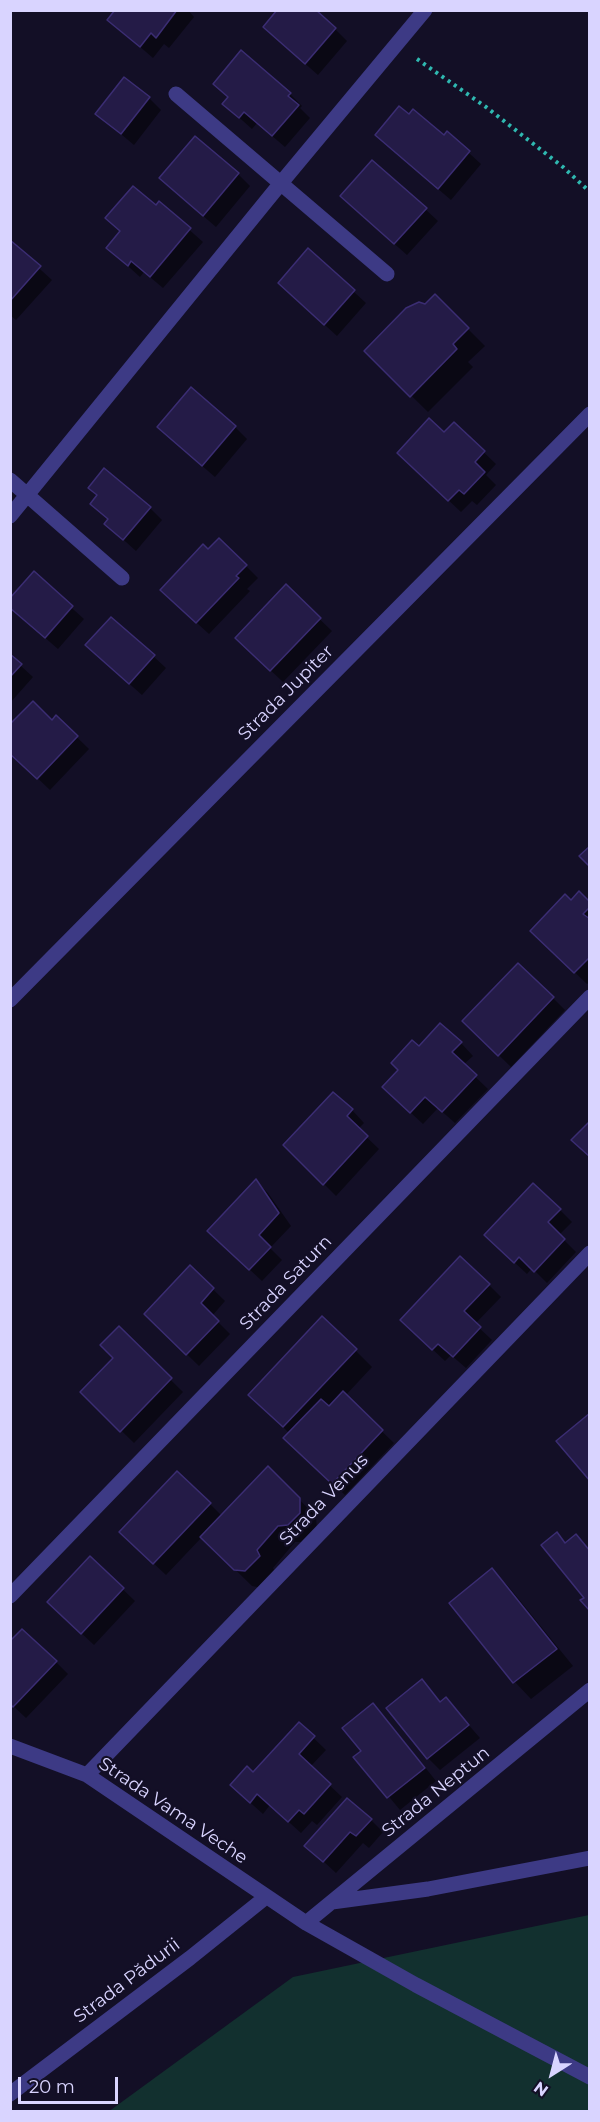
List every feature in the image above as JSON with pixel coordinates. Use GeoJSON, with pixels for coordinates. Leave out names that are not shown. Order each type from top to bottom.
{"type":"FeatureCollection","features":[{"type":"Feature","properties":{"kind":"street"},"geometry":{"type":"LineString","coordinates":[[10,516],[425,10]]}},
{"type":"Feature","properties":{"kind":"street"},"geometry":{"type":"LineString","coordinates":[[176,94],[387,274]]}},
{"type":"Feature","properties":{"kind":"street","name":"Strada Jupiter"},"geometry":{"type":"LineString","coordinates":[[10,1000],[590,414]]}},
{"type":"Feature","properties":{"kind":"street"},"geometry":{"type":"LineString","coordinates":[[10,480],[122,578]]}},
{"type":"Feature","properties":{"kind":"street","name":"Strada Saturn"},"geometry":{"type":"LineString","coordinates":[[10,1596],[590,997]]}},
{"type":"Feature","properties":{"kind":"street","name":"Strada Venus"},"geometry":{"type":"LineString","coordinates":[[87,1775],[590,1253]]}},
{"type":"Feature","properties":{"kind":"street","name":"Strada Neptun"},"geometry":{"type":"LineString","coordinates":[[306,1923],[590,1690]]}},
{"type":"Feature","properties":{"kind":"street","name":"Strada Vama Veche"},"geometry":{"type":"LineString","coordinates":[[10,1746],[87,1775],[306,1923],[416,1985],[590,2077]]}},
{"type":"Feature","properties":{"kind":"street"},"geometry":{"type":"LineString","coordinates":[[332,1902],[428,1889],[590,1858]]}},
{"type":"Feature","properties":{"kind":"street","name":"Strada Pădurii"},"geometry":{"type":"LineString","coordinates":[[10,2094],[190,1958],[266,1897]]}},
{"type":"Feature","properties":{"kind":"path"},"geometry":{"type":"LineString","coordinates":[[396,44],[486,107],[563,167],[590,192]]}},
{"type":"Feature","properties":{"kind":"green space"},"geometry":{"type":"Polygon","coordinates":[[[589,1915],[589,2111],[108,2112],[293,1977],[589,1915]]]}},
{"type":"Feature","properties":{"kind":"building"},"geometry":{"type":"Polygon","coordinates":[[[115,10],[177,10],[156,38],[151,33],[140,47],[107,20],[115,10]]]}},
{"type":"Feature","properties":{"kind":"building"},"geometry":{"type":"Polygon","coordinates":[[[277,10],[316,10],[336,28],[305,64],[263,27],[277,10]]]}},
{"type":"Feature","properties":{"kind":"building"},"geometry":{"type":"Polygon","coordinates":[[[241,50],[291,93],[288,96],[299,105],[272,136],[244,112],[239,118],[222,104],[228,97],[213,84],[241,50]]]}},
{"type":"Feature","properties":{"kind":"building"},"geometry":{"type":"Polygon","coordinates":[[[124,77],[150,97],[121,134],[95,114],[124,77]]]}},
{"type":"Feature","properties":{"kind":"building"},"geometry":{"type":"Polygon","coordinates":[[[399,106],[409,114],[413,109],[444,135],[447,131],[470,151],[438,189],[375,135],[399,106]]]}},
{"type":"Feature","properties":{"kind":"building"},"geometry":{"type":"Polygon","coordinates":[[[195,136],[239,173],[203,216],[159,178],[195,136]]]}},
{"type":"Feature","properties":{"kind":"building"},"geometry":{"type":"Polygon","coordinates":[[[372,160],[427,208],[394,244],[340,196],[372,160]]]}},
{"type":"Feature","properties":{"kind":"building"},"geometry":{"type":"Polygon","coordinates":[[[133,186],[156,205],[159,201],[191,228],[150,277],[131,261],[128,266],[106,248],[120,231],[105,218],[133,186]]]}},
{"type":"Feature","properties":{"kind":"building"},"geometry":{"type":"Polygon","coordinates":[[[10,240],[41,266],[10,301],[10,240]]]}},
{"type":"Feature","properties":{"kind":"building"},"geometry":{"type":"Polygon","coordinates":[[[308,248],[355,290],[324,325],[278,283],[308,248]]]}},
{"type":"Feature","properties":{"kind":"building"},"geometry":{"type":"Polygon","coordinates":[[[435,294],[469,328],[453,344],[457,349],[410,397],[364,351],[406,308],[419,302],[425,304],[435,294]]]}},
{"type":"Feature","properties":{"kind":"building"},"geometry":{"type":"Polygon","coordinates":[[[191,387],[236,426],[202,466],[157,427],[191,387]]]}},
{"type":"Feature","properties":{"kind":"building"},"geometry":{"type":"Polygon","coordinates":[[[429,418],[444,432],[454,422],[485,451],[475,462],[485,472],[464,494],[459,490],[448,501],[397,453],[429,418]]]}},
{"type":"Feature","properties":{"kind":"building"},"geometry":{"type":"Polygon","coordinates":[[[104,468],[151,507],[123,540],[104,524],[108,519],[90,504],[97,495],[88,488],[104,468]]]}},
{"type":"Feature","properties":{"kind":"building"},"geometry":{"type":"Polygon","coordinates":[[[219,538],[247,565],[236,576],[239,578],[196,623],[160,590],[203,544],[208,549],[219,538]]]}},
{"type":"Feature","properties":{"kind":"building"},"geometry":{"type":"Polygon","coordinates":[[[34,571],[73,606],[45,638],[10,608],[10,598],[34,571]]]}},
{"type":"Feature","properties":{"kind":"building"},"geometry":{"type":"Polygon","coordinates":[[[286,584],[321,618],[270,671],[235,638],[286,584]]]}},
{"type":"Feature","properties":{"kind":"building"},"geometry":{"type":"Polygon","coordinates":[[[111,617],[155,655],[129,684],[85,645],[111,617]]]}},
{"type":"Feature","properties":{"kind":"building"},"geometry":{"type":"Polygon","coordinates":[[[10,654],[22,664],[10,677],[10,654]]]}},
{"type":"Feature","properties":{"kind":"building"},"geometry":{"type":"Polygon","coordinates":[[[33,701],[52,720],[56,715],[78,736],[37,779],[10,754],[10,724],[33,701]]]}},
{"type":"Feature","properties":{"kind":"building"},"geometry":{"type":"Polygon","coordinates":[[[590,846],[590,867],[579,856],[590,846]]]}},
{"type":"Feature","properties":{"kind":"building"},"geometry":{"type":"Polygon","coordinates":[[[579,891],[590,902],[590,907],[583,914],[590,919],[590,957],[574,973],[530,931],[565,894],[571,900],[579,891]]]}},
{"type":"Feature","properties":{"kind":"building"},"geometry":{"type":"Polygon","coordinates":[[[518,963],[554,997],[498,1056],[462,1021],[518,963]]]}},
{"type":"Feature","properties":{"kind":"building"},"geometry":{"type":"Polygon","coordinates":[[[440,1023],[462,1042],[452,1052],[477,1075],[442,1112],[425,1097],[410,1113],[382,1087],[398,1070],[391,1063],[412,1040],[419,1046],[440,1023]]]}},
{"type":"Feature","properties":{"kind":"building"},"geometry":{"type":"Polygon","coordinates":[[[333,1092],[353,1109],[347,1116],[368,1136],[323,1185],[283,1145],[333,1092]]]}},
{"type":"Feature","properties":{"kind":"building"},"geometry":{"type":"Polygon","coordinates":[[[590,1121],[590,1157],[571,1140],[590,1121]]]}},
{"type":"Feature","properties":{"kind":"building"},"geometry":{"type":"Polygon","coordinates":[[[256,1179],[279,1213],[259,1235],[271,1247],[249,1270],[207,1231],[256,1179]]]}},
{"type":"Feature","properties":{"kind":"building"},"geometry":{"type":"Polygon","coordinates":[[[533,1183],[561,1209],[548,1222],[565,1239],[534,1272],[519,1257],[514,1263],[484,1235],[533,1183]]]}},
{"type":"Feature","properties":{"kind":"building"},"geometry":{"type":"Polygon","coordinates":[[[460,1256],[490,1284],[464,1311],[481,1327],[453,1357],[438,1344],[432,1350],[400,1320],[460,1256]]]}},
{"type":"Feature","properties":{"kind":"building"},"geometry":{"type":"Polygon","coordinates":[[[190,1265],[214,1288],[201,1303],[219,1321],[186,1355],[144,1314],[190,1265]]]}},
{"type":"Feature","properties":{"kind":"building"},"geometry":{"type":"Polygon","coordinates":[[[322,1316],[357,1349],[283,1427],[248,1395],[322,1316]]]}},
{"type":"Feature","properties":{"kind":"building"},"geometry":{"type":"Polygon","coordinates":[[[119,1326],[172,1378],[120,1432],[80,1392],[113,1358],[100,1345],[119,1326]]]}},
{"type":"Feature","properties":{"kind":"building"},"geometry":{"type":"Polygon","coordinates":[[[343,1391],[383,1430],[332,1484],[283,1438],[321,1399],[329,1406],[343,1391]]]}},
{"type":"Feature","properties":{"kind":"building"},"geometry":{"type":"Polygon","coordinates":[[[590,1413],[590,1481],[556,1441],[590,1413]]]}},
{"type":"Feature","properties":{"kind":"building"},"geometry":{"type":"Polygon","coordinates":[[[268,1466],[300,1498],[300,1513],[288,1525],[278,1526],[257,1550],[260,1556],[245,1571],[234,1570],[200,1537],[268,1466]]]}},
{"type":"Feature","properties":{"kind":"building"},"geometry":{"type":"Polygon","coordinates":[[[177,1471],[211,1503],[153,1564],[119,1532],[177,1471]]]}},
{"type":"Feature","properties":{"kind":"building"},"geometry":{"type":"Polygon","coordinates":[[[557,1532],[565,1543],[576,1534],[590,1551],[590,1611],[580,1600],[584,1598],[541,1545],[557,1532]]]}},
{"type":"Feature","properties":{"kind":"building"},"geometry":{"type":"Polygon","coordinates":[[[90,1556],[124,1588],[81,1634],[47,1602],[90,1556]]]}},
{"type":"Feature","properties":{"kind":"building"},"geometry":{"type":"Polygon","coordinates":[[[492,1568],[557,1649],[513,1683],[449,1603],[492,1568]]]}},
{"type":"Feature","properties":{"kind":"building"},"geometry":{"type":"Polygon","coordinates":[[[22,1629],[57,1661],[13,1707],[10,1704],[10,1641],[22,1629]]]}},
{"type":"Feature","properties":{"kind":"building"},"geometry":{"type":"Polygon","coordinates":[[[422,1679],[440,1702],[446,1697],[469,1725],[427,1759],[386,1708],[422,1679]]]}},
{"type":"Feature","properties":{"kind":"building"},"geometry":{"type":"Polygon","coordinates":[[[373,1703],[425,1768],[387,1798],[353,1757],[361,1751],[342,1728],[373,1703]]]}},
{"type":"Feature","properties":{"kind":"building"},"geometry":{"type":"Polygon","coordinates":[[[299,1722],[315,1736],[299,1754],[331,1784],[304,1814],[299,1810],[288,1822],[257,1794],[250,1803],[230,1785],[247,1766],[253,1772],[299,1722]]]}},
{"type":"Feature","properties":{"kind":"building"},"geometry":{"type":"Polygon","coordinates":[[[347,1798],[372,1819],[356,1836],[350,1832],[323,1862],[304,1846],[347,1798]]]}}]}
